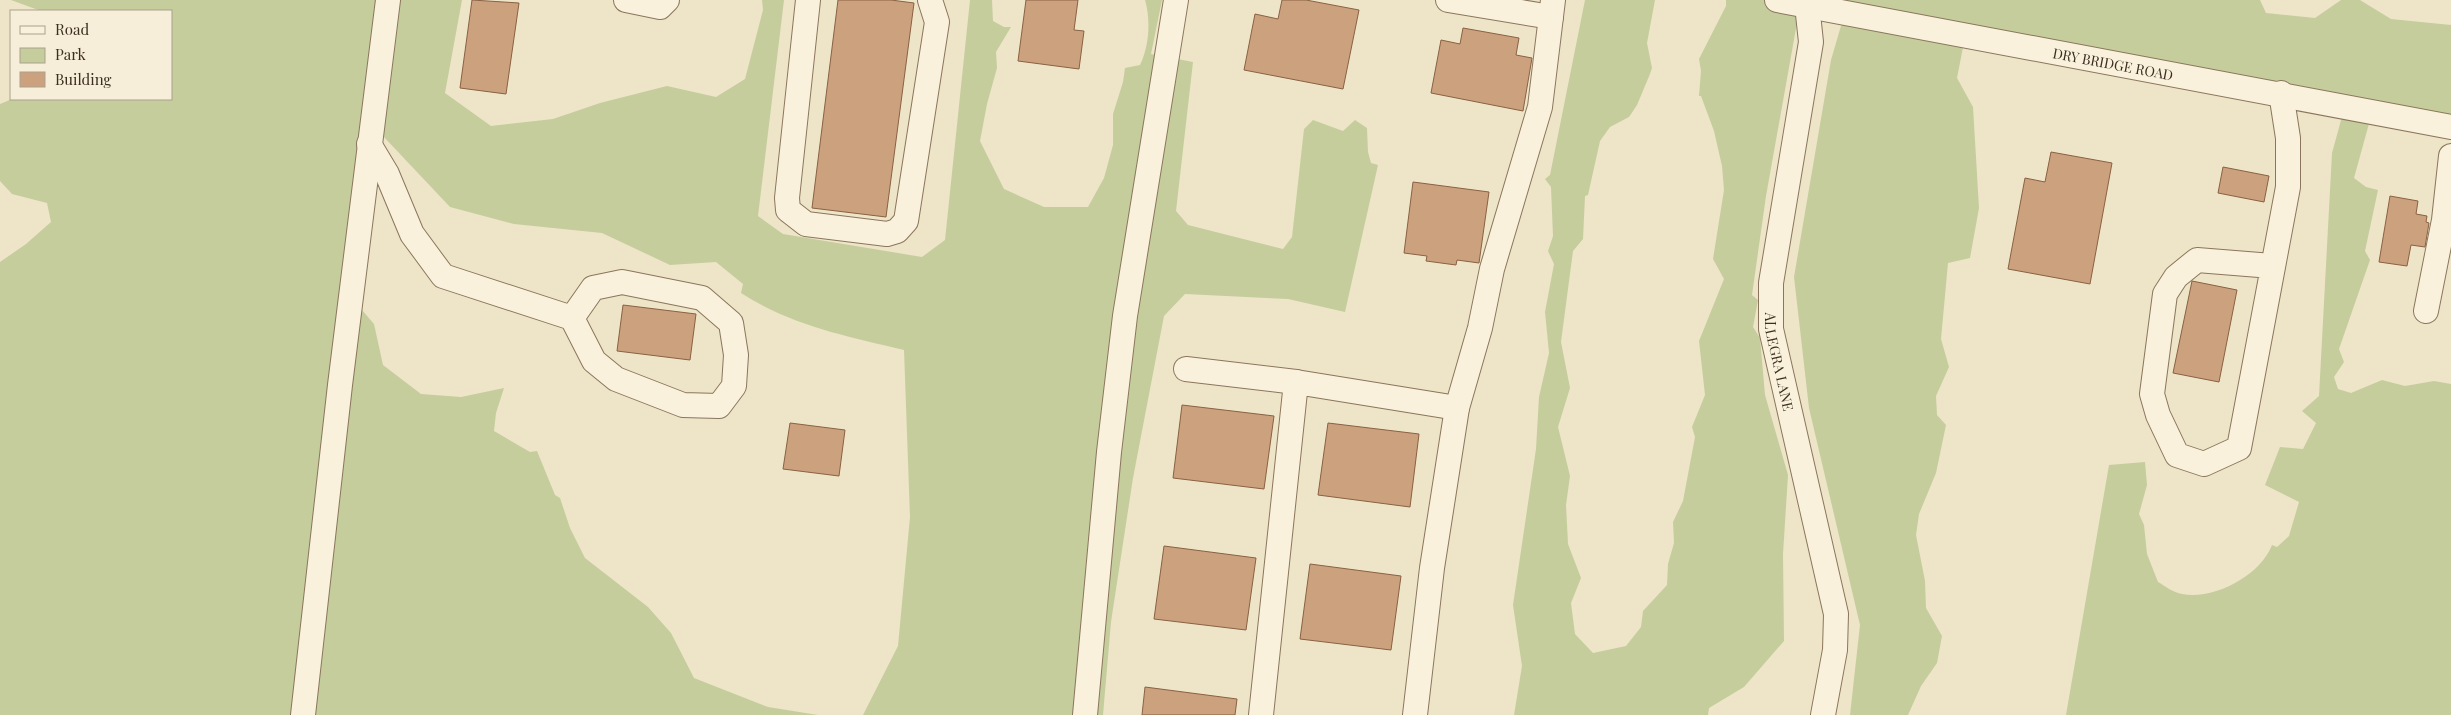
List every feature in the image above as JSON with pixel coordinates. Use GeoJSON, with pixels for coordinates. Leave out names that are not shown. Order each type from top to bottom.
{"type":"FeatureCollection","features":[{"type":"Feature","properties":{"kind":"street"},"geometry":{"type":"LineString","coordinates":[[303,715],[369,144],[388,0]]}},
{"type":"Feature","properties":{"kind":"street"},"geometry":{"type":"LineString","coordinates":[[626,0],[660,7],[668,0]]}},
{"type":"Feature","properties":{"kind":"street"},"geometry":{"type":"LineString","coordinates":[[808,0],[786,198],[788,210],[806,224],[887,234],[897,231],[906,221],[937,22],[930,0]]}},
{"type":"Feature","properties":{"kind":"street"},"geometry":{"type":"LineString","coordinates":[[1085,715],[1108,452],[1125,316],[1176,0]]}},
{"type":"Feature","properties":{"kind":"street"},"geometry":{"type":"LineString","coordinates":[[1414,715],[1432,568],[1457,408],[1480,328],[1492,269],[1540,107],[1552,9],[1448,0]]}},
{"type":"Feature","properties":{"kind":"street","name":"DRY BRIDGE ROAD"},"geometry":{"type":"LineString","coordinates":[[1777,0],[2281,93],[2451,127]]}},
{"type":"Feature","properties":{"kind":"street","name":"ALLEGRA LANE"},"geometry":{"type":"LineString","coordinates":[[1807,6],[1811,42],[1771,283],[1771,329],[1836,614],[1835,650],[1823,715]]}},
{"type":"Feature","properties":{"kind":"street"},"geometry":{"type":"LineString","coordinates":[[2272,266],[2197,260],[2176,277],[2164,294],[2152,394],[2158,415],[2177,455],[2204,464],[2239,448],[2288,186],[2288,138],[2281,93]]}},
{"type":"Feature","properties":{"kind":"street"},"geometry":{"type":"LineString","coordinates":[[369,144],[387,174],[412,234],[443,276],[572,318],[594,361],[616,379],[682,405],[719,406],[734,386],[736,354],[731,324],[702,298],[622,282],[593,288],[572,318]]}},
{"type":"Feature","properties":{"kind":"street"},"geometry":{"type":"LineString","coordinates":[[2426,311],[2444,220],[2451,156]]}},
{"type":"Feature","properties":{"kind":"street"},"geometry":{"type":"LineString","coordinates":[[1186,369],[1296,382],[1457,408]]}},
{"type":"Feature","properties":{"kind":"street"},"geometry":{"type":"LineString","coordinates":[[1261,715],[1296,382]]}},
{"type":"Feature","properties":{"kind":"green space"},"geometry":{"type":"Polygon","coordinates":[[[11,0],[462,0],[445,93],[491,126],[553,119],[600,103],[667,86],[716,97],[745,79],[763,10],[762,0],[784,0],[758,216],[783,234],[922,257],[945,240],[970,0],[992,0],[993,21],[1004,27],[1011,27],[996,52],[997,68],[987,104],[980,141],[1004,189],[1044,207],[1088,207],[1104,178],[1113,145],[1113,114],[1123,82],[1125,68],[1140,65],[1147,42],[1148,25],[1145,0],[1162,0],[1151,54],[1193,62],[1176,211],[1188,225],[1283,249],[1292,237],[1304,129],[1313,120],[1343,131],[1355,120],[1367,128],[1368,152],[1371,163],[1378,165],[1345,312],[1288,299],[1185,294],[1164,316],[1133,478],[1111,622],[1103,715],[863,715],[898,646],[910,517],[904,350],[820,329],[780,314],[741,293],[743,284],[716,262],[670,265],[602,233],[514,224],[450,207],[383,136],[350,296],[374,324],[383,365],[421,394],[461,397],[504,388],[496,413],[494,431],[530,452],[537,451],[555,495],[560,498],[570,528],[585,558],[648,607],[671,633],[694,678],[768,707],[818,715],[0,715],[0,262],[26,244],[51,222],[47,203],[12,194],[0,181],[0,104],[10,100],[172,100],[172,10],[38,10],[11,0]]]}},
{"type":"Feature","properties":{"kind":"green space"},"geometry":{"type":"Polygon","coordinates":[[[1585,0],[1655,0],[1647,43],[1652,68],[1650,74],[1637,105],[1629,117],[1610,127],[1600,141],[1588,195],[1585,196],[1583,239],[1573,251],[1561,342],[1570,388],[1558,427],[1570,476],[1566,505],[1568,544],[1581,578],[1571,603],[1575,634],[1593,653],[1626,646],[1641,627],[1643,611],[1667,585],[1668,564],[1674,543],[1673,522],[1683,501],[1695,437],[1692,427],[1705,395],[1699,341],[1724,279],[1713,259],[1724,190],[1722,166],[1714,131],[1701,96],[1699,96],[1701,71],[1699,59],[1726,6],[1726,0],[2260,0],[2266,13],[2315,18],[2341,0],[2360,0],[2391,19],[2451,25],[2451,127],[2370,120],[2354,178],[2366,187],[2378,190],[2365,251],[2370,260],[2339,349],[2344,362],[2334,377],[2338,389],[2351,393],[2382,380],[2405,386],[2434,381],[2451,384],[2451,715],[2066,715],[2109,465],[2145,462],[2147,485],[2139,514],[2144,525],[2147,554],[2158,582],[2176,592],[2195,595],[2208,593],[2234,583],[2247,576],[2257,567],[2272,545],[2277,547],[2289,536],[2299,502],[2265,485],[2280,447],[2303,449],[2316,423],[2302,411],[2319,396],[2332,153],[2343,113],[1965,37],[1957,78],[1973,107],[1979,208],[1970,258],[1948,263],[1941,339],[1949,367],[1936,396],[1937,415],[1946,425],[1936,473],[1919,514],[1916,535],[1925,581],[1926,608],[1942,636],[1937,663],[1921,686],[1908,715],[1850,715],[1860,625],[1809,408],[1794,277],[1831,60],[1845,12],[1800,6],[1766,196],[1752,295],[1758,300],[1753,327],[1760,338],[1765,395],[1788,475],[1783,554],[1784,641],[1744,687],[1709,708],[1708,715],[1514,715],[1522,666],[1513,605],[1536,449],[1539,397],[1549,353],[1545,312],[1554,264],[1548,251],[1553,236],[1551,187],[1545,179],[1550,175],[1585,0]]]}},
{"type":"Feature","properties":{"kind":"building"},"geometry":{"type":"Polygon","coordinates":[[[472,0],[519,3],[506,94],[460,88],[472,0]]]}},
{"type":"Feature","properties":{"kind":"building"},"geometry":{"type":"Polygon","coordinates":[[[838,0],[891,0],[914,3],[886,217],[812,208],[838,0]]]}},
{"type":"Feature","properties":{"kind":"building"},"geometry":{"type":"Polygon","coordinates":[[[1026,0],[1078,0],[1074,30],[1084,31],[1079,69],[1018,61],[1026,0]]]}},
{"type":"Feature","properties":{"kind":"building"},"geometry":{"type":"Polygon","coordinates":[[[1282,0],[1306,0],[1359,10],[1343,89],[1244,70],[1255,14],[1278,19],[1282,0]]]}},
{"type":"Feature","properties":{"kind":"building"},"geometry":{"type":"Polygon","coordinates":[[[1463,28],[1519,38],[1516,55],[1532,58],[1523,111],[1431,93],[1441,40],[1460,44],[1463,28]]]}},
{"type":"Feature","properties":{"kind":"building"},"geometry":{"type":"Polygon","coordinates":[[[2051,152],[2112,163],[2090,284],[2008,269],[2025,178],[2045,182],[2051,152]]]}},
{"type":"Feature","properties":{"kind":"building"},"geometry":{"type":"Polygon","coordinates":[[[2223,167],[2269,176],[2264,202],[2218,193],[2223,167]]]}},
{"type":"Feature","properties":{"kind":"building"},"geometry":{"type":"Polygon","coordinates":[[[1413,182],[1489,192],[1479,263],[1457,260],[1456,265],[1426,261],[1427,256],[1404,253],[1413,182]]]}},
{"type":"Feature","properties":{"kind":"building"},"geometry":{"type":"Polygon","coordinates":[[[2390,196],[2418,201],[2416,214],[2427,216],[2426,222],[2429,223],[2425,247],[2411,245],[2407,266],[2379,262],[2390,196]]]}},
{"type":"Feature","properties":{"kind":"building"},"geometry":{"type":"Polygon","coordinates":[[[2192,281],[2237,290],[2219,382],[2173,373],[2192,281]]]}},
{"type":"Feature","properties":{"kind":"building"},"geometry":{"type":"Polygon","coordinates":[[[623,305],[696,314],[690,360],[617,351],[623,305]]]}},
{"type":"Feature","properties":{"kind":"building"},"geometry":{"type":"Polygon","coordinates":[[[1182,405],[1274,416],[1264,489],[1173,478],[1182,405]]]}},
{"type":"Feature","properties":{"kind":"building"},"geometry":{"type":"Polygon","coordinates":[[[790,423],[845,430],[839,476],[783,469],[790,423]]]}},
{"type":"Feature","properties":{"kind":"building"},"geometry":{"type":"Polygon","coordinates":[[[1328,423],[1419,434],[1410,507],[1318,495],[1328,423]]]}},
{"type":"Feature","properties":{"kind":"building"},"geometry":{"type":"Polygon","coordinates":[[[1164,546],[1256,558],[1246,630],[1154,619],[1164,546]]]}},
{"type":"Feature","properties":{"kind":"building"},"geometry":{"type":"Polygon","coordinates":[[[1310,564],[1401,576],[1391,650],[1300,639],[1310,564]]]}},
{"type":"Feature","properties":{"kind":"building"},"geometry":{"type":"Polygon","coordinates":[[[1145,687],[1237,699],[1235,715],[1142,715],[1145,687]]]}}]}
